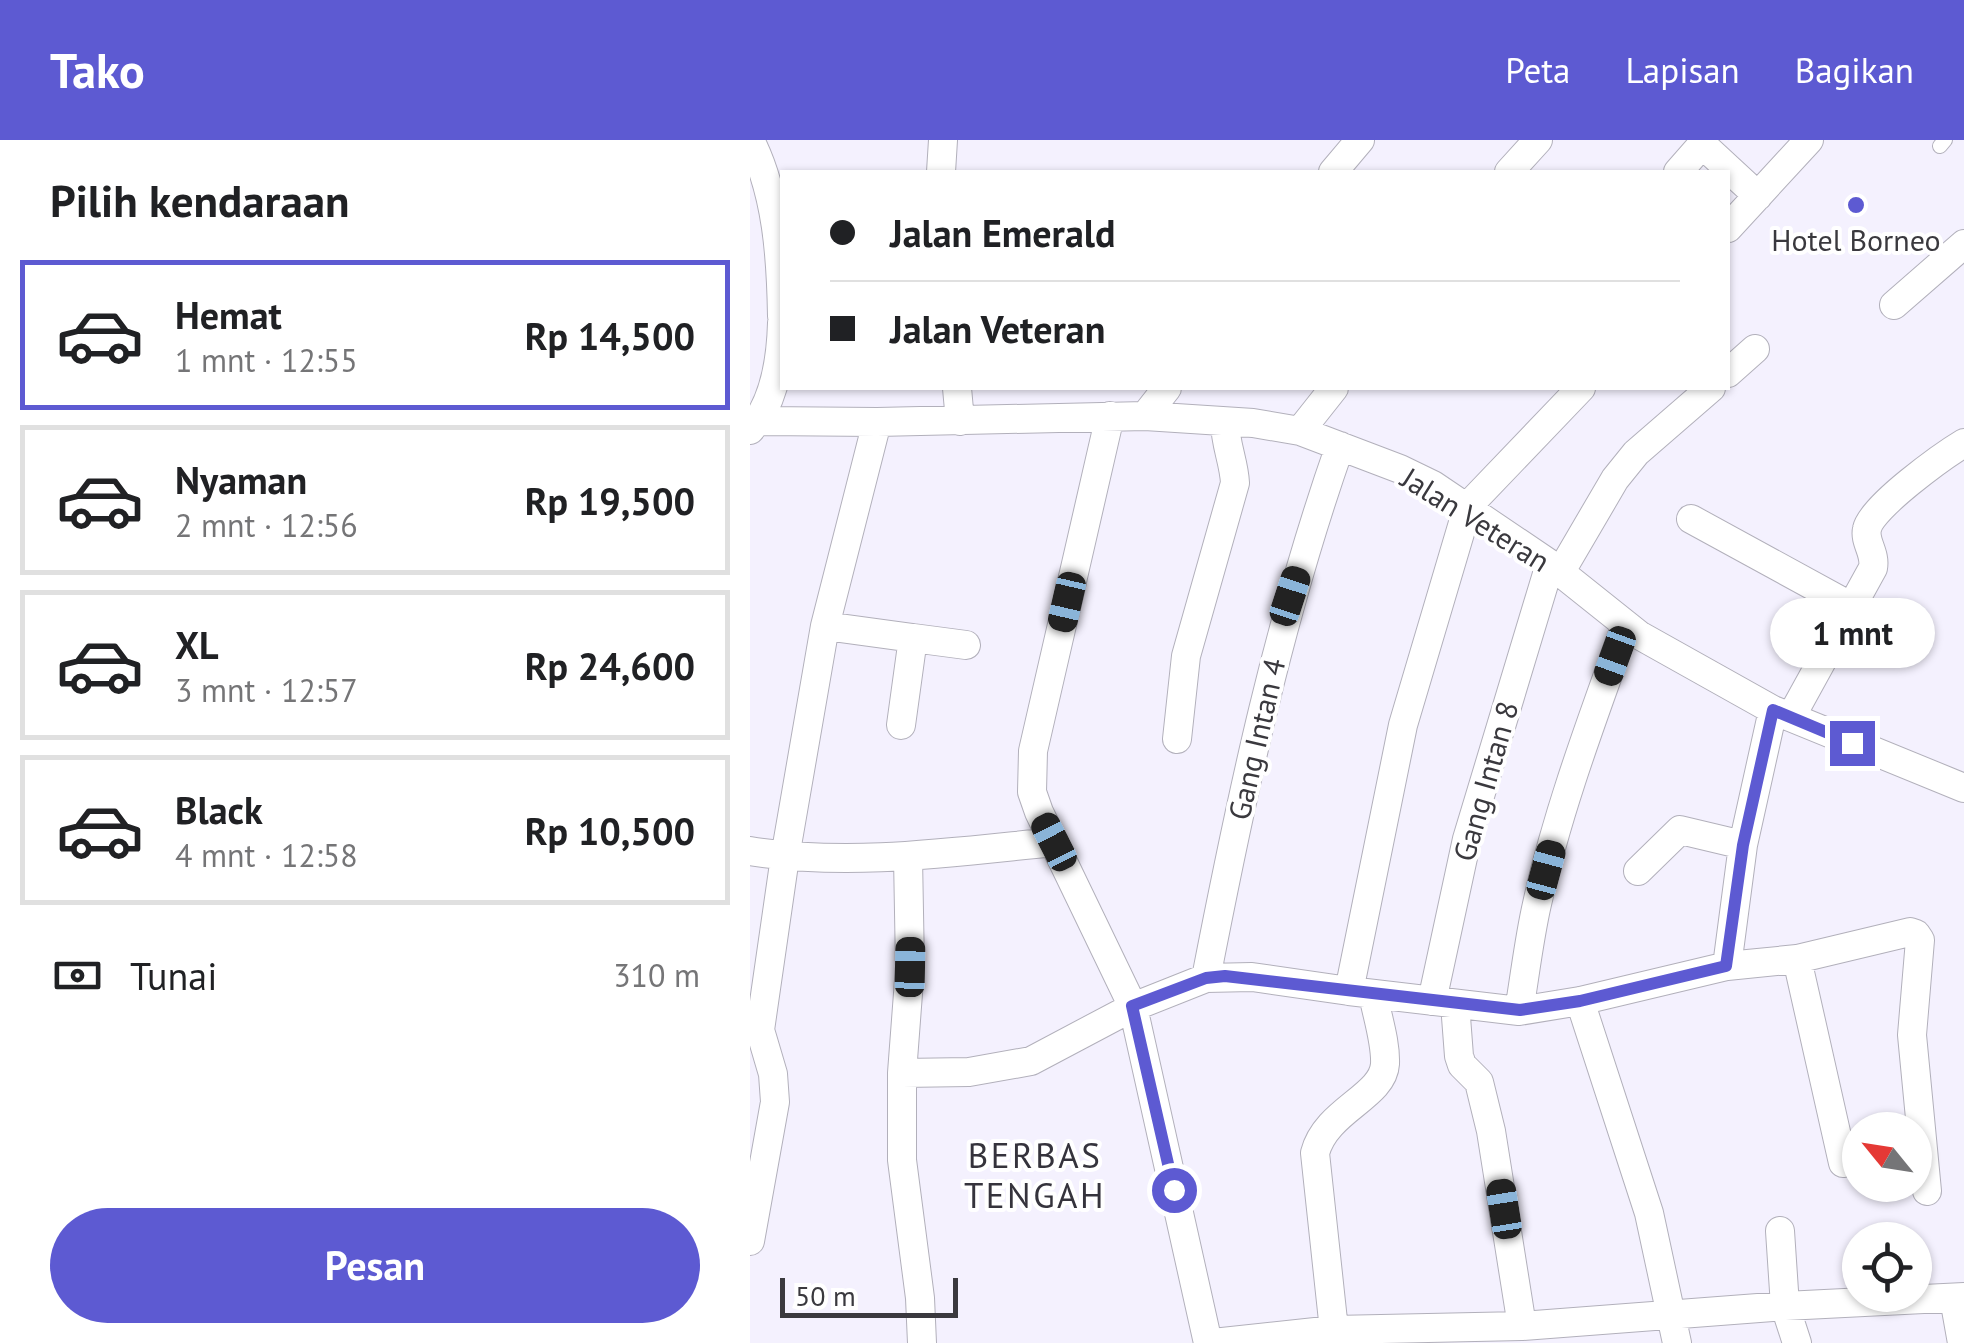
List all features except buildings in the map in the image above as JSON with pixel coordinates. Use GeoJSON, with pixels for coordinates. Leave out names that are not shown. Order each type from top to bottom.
{"type":"FeatureCollection","features":[{"type":"Feature","properties":{"kind":"street","name":"Jalan Veteran"},"geometry":{"type":"LineString","coordinates":[[750,140],[769,190],[780,268]]}},
{"type":"Feature","properties":{"kind":"street"},"geometry":{"type":"LineString","coordinates":[[941,170],[943,140]]}},
{"type":"Feature","properties":{"kind":"street"},"geometry":{"type":"LineString","coordinates":[[1341,170],[1360,140]]}},
{"type":"Feature","properties":{"kind":"street"},"geometry":{"type":"LineString","coordinates":[[1511,170],[1538,140]]}},
{"type":"Feature","properties":{"kind":"street"},"geometry":{"type":"LineString","coordinates":[[1730,226],[1808,140]]}},
{"type":"Feature","properties":{"kind":"street"},"geometry":{"type":"LineString","coordinates":[[1680,170],[1705,147],[1730,170]]}},
{"type":"Feature","properties":{"kind":"street"},"geometry":{"type":"LineString","coordinates":[[1730,170],[1758,196]]}},
{"type":"Feature","properties":{"kind":"street"},"geometry":{"type":"LineString","coordinates":[[1894,304],[1964,244]]}},
{"type":"Feature","properties":{"kind":"street","name":"Jalan Veteran"},"geometry":{"type":"LineString","coordinates":[[780,338],[776,377],[754,425],[1145,416],[1300,431],[1340,446],[1400,469],[1468,506],[1626,625],[1782,714],[1964,788]]}},
{"type":"Feature","properties":{"kind":"street"},"geometry":{"type":"LineString","coordinates":[[1730,371],[1756,349]]}},
{"type":"Feature","properties":{"kind":"street"},"geometry":{"type":"LineString","coordinates":[[957,390],[960,421]]}},
{"type":"Feature","properties":{"kind":"street"},"geometry":{"type":"LineString","coordinates":[[1145,416],[1165,390]]}},
{"type":"Feature","properties":{"kind":"street"},"geometry":{"type":"LineString","coordinates":[[1300,431],[1332,390]]}},
{"type":"Feature","properties":{"kind":"street"},"geometry":{"type":"LineString","coordinates":[[1334,1330],[1315,1154],[1326,1128],[1372,1089],[1384,1068],[1361,992],[1403,724],[1468,506],[1579,390]]}},
{"type":"Feature","properties":{"kind":"street","name":"Gang Intan 8"},"geometry":{"type":"LineString","coordinates":[[1530,1331],[1479,1082],[1462,1065],[1444,1002],[1466,839],[1555,568],[1636,453],[1709,390]]}},
{"type":"Feature","properties":{"kind":"street"},"geometry":{"type":"LineString","coordinates":[[1110,416],[1033,751],[1032,792],[1132,1006],[1210,1343],[1279,1339],[1334,1330],[1425,1335],[1530,1331],[1786,1306],[1959,1298],[1962,1343]]}},
{"type":"Feature","properties":{"kind":"street"},"geometry":{"type":"LineString","coordinates":[[750,1241],[775,1102],[776,1088],[760,1030],[785,857],[824,626],[877,422]]}},
{"type":"Feature","properties":{"kind":"street"},"geometry":{"type":"LineString","coordinates":[[1177,739],[1186,656],[1235,483],[1225,444],[1225,422]]}},
{"type":"Feature","properties":{"kind":"street","name":"Gang Intan 4"},"geometry":{"type":"LineString","coordinates":[[1206,978],[1231,846],[1290,596],[1340,446]]}},
{"type":"Feature","properties":{"kind":"street"},"geometry":{"type":"LineString","coordinates":[[1726,966],[1743,845],[1782,714],[1852,608],[1873,568],[1874,558],[1866,536],[1869,522],[1882,507],[1961,451]]}},
{"type":"Feature","properties":{"kind":"street"},"geometry":{"type":"LineString","coordinates":[[1691,520],[1852,608]]}},
{"type":"Feature","properties":{"kind":"street"},"geometry":{"type":"LineString","coordinates":[[1520,1010],[1536,905],[1555,834],[1626,625]]}},
{"type":"Feature","properties":{"kind":"street"},"geometry":{"type":"LineString","coordinates":[[824,626],[966,646]]}},
{"type":"Feature","properties":{"kind":"street"},"geometry":{"type":"LineString","coordinates":[[901,725],[914,638]]}},
{"type":"Feature","properties":{"kind":"street"},"geometry":{"type":"LineString","coordinates":[[1638,871],[1680,830],[1743,845]]}},
{"type":"Feature","properties":{"kind":"street"},"geometry":{"type":"LineString","coordinates":[[750,851],[785,857],[908,856],[1054,842]]}},
{"type":"Feature","properties":{"kind":"street"},"geometry":{"type":"LineString","coordinates":[[908,856],[910,967],[902,1073],[902,1160],[922,1343]]}},
{"type":"Feature","properties":{"kind":"street"},"geometry":{"type":"LineString","coordinates":[[902,1073],[969,1072],[1031,1061],[1132,1006],[1206,978],[1252,977],[1520,1010],[1580,1001],[1726,966],[1798,959],[1910,932],[1919,936],[1912,1035],[1920,1112]]}},
{"type":"Feature","properties":{"kind":"street"},"geometry":{"type":"LineString","coordinates":[[1798,959],[1842,1162]]}},
{"type":"Feature","properties":{"kind":"street"},"geometry":{"type":"LineString","coordinates":[[1580,1001],[1650,1213],[1676,1343]]}},
{"type":"Feature","properties":{"kind":"street"},"geometry":{"type":"LineString","coordinates":[[1780,1231],[1786,1306],[1797,1343]]}},
{"type":"Feature","properties":{"kind":"place","name":"Hotel Borneo"},"geometry":{"type":"Point","coordinates":[1856,205]}},
{"type":"Feature","properties":{"kind":"district","name":"BERBAS TENGAH"},"geometry":{"type":"Point","coordinates":[1035,1175]}},
{"type":"Feature","properties":{"kind":"route"},"geometry":{"type":"LineString","coordinates":[[1174,1190],[1132,1006],[1206,978],[1225,976],[1520,1010],[1580,1001],[1726,966],[1743,845],[1773,710],[1852,743]]}}]}
